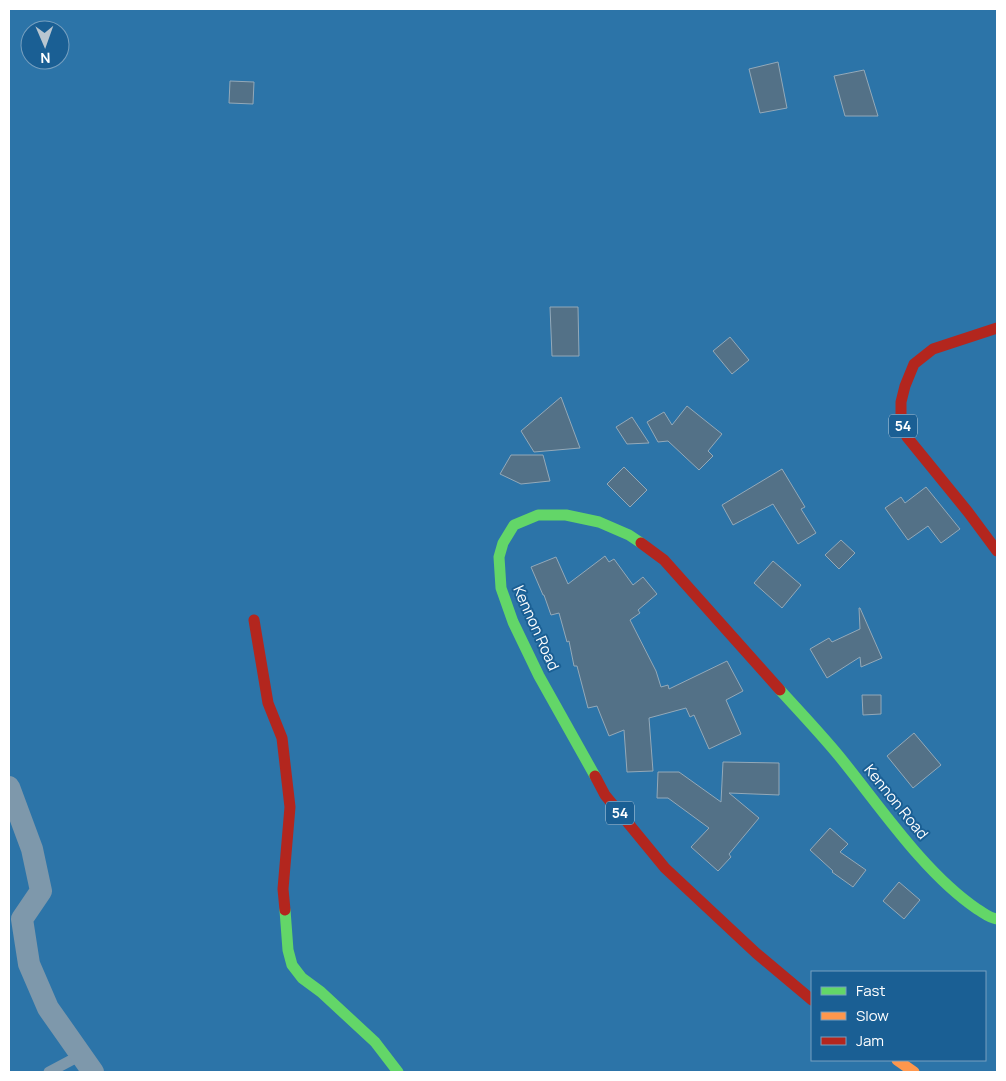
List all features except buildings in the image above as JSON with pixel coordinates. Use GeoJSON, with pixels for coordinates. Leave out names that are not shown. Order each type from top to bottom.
{"type":"FeatureCollection","features":[{"type":"Feature","properties":{"kind":"main road","name":"54"},"geometry":{"type":"LineString","coordinates":[[997,328],[933,349],[914,364],[901,402],[901,422],[907,437],[929,468],[968,512],[997,551]]}},
{"type":"Feature","properties":{"kind":"main road","name":"Kennon Road"},"geometry":{"type":"LineString","coordinates":[[811,999],[756,953],[665,868],[605,794],[539,676],[513,622],[501,588],[499,557],[503,543],[514,526],[538,515],[566,515],[598,522],[629,535],[664,560],[837,754],[908,842],[940,878],[964,900],[991,918],[997,919]]}},
{"type":"Feature","properties":{"kind":"main road"},"geometry":{"type":"LineString","coordinates":[[254,620],[268,703],[282,738],[290,808],[283,889],[288,950],[292,965],[302,978],[321,992],[375,1042],[398,1072]]}},
{"type":"Feature","properties":{"kind":"main road"},"geometry":{"type":"LineString","coordinates":[[898,1061],[914,1072]]}},
{"type":"Feature","properties":{"kind":"street"},"geometry":{"type":"LineString","coordinates":[[9,787],[32,850],[41,890],[22,919],[29,964],[48,1008],[87,1064]]}},
{"type":"Feature","properties":{"kind":"lane"},"geometry":{"type":"LineString","coordinates":[[49,1072],[87,1064]]}},
{"type":"Feature","properties":{"kind":"shaded area"},"geometry":{"type":"Polygon","coordinates":[[[9,9],[997,9],[997,1072],[9,1072],[9,9]]]}},
{"type":"Feature","properties":{"kind":"traffic: fast"},"geometry":{"type":"LineString","coordinates":[[595,776],[539,676],[513,622],[501,588],[499,557],[503,543],[514,525],[538,515],[566,515],[599,522],[629,535],[641,543]]}},
{"type":"Feature","properties":{"kind":"traffic: fast"},"geometry":{"type":"LineString","coordinates":[[780,690],[839,756],[903,837],[939,877],[977,909],[991,918],[997,919]]}},
{"type":"Feature","properties":{"kind":"traffic: fast"},"geometry":{"type":"LineString","coordinates":[[285,910],[288,950],[292,965],[302,978],[321,992],[375,1042],[398,1072]]}},
{"type":"Feature","properties":{"kind":"traffic: slow"},"geometry":{"type":"LineString","coordinates":[[898,1061],[914,1072]]}},
{"type":"Feature","properties":{"kind":"traffic: jam"},"geometry":{"type":"LineString","coordinates":[[997,328],[933,349],[914,364],[901,402],[901,421],[907,437],[997,551]]}},
{"type":"Feature","properties":{"kind":"traffic: jam"},"geometry":{"type":"LineString","coordinates":[[641,543],[664,560],[780,690]]}},
{"type":"Feature","properties":{"kind":"traffic: jam"},"geometry":{"type":"LineString","coordinates":[[254,620],[268,703],[282,738],[290,807],[283,889],[285,910]]}},
{"type":"Feature","properties":{"kind":"traffic: jam"},"geometry":{"type":"LineString","coordinates":[[595,776],[605,795],[665,868],[756,953],[811,999]]}}]}
